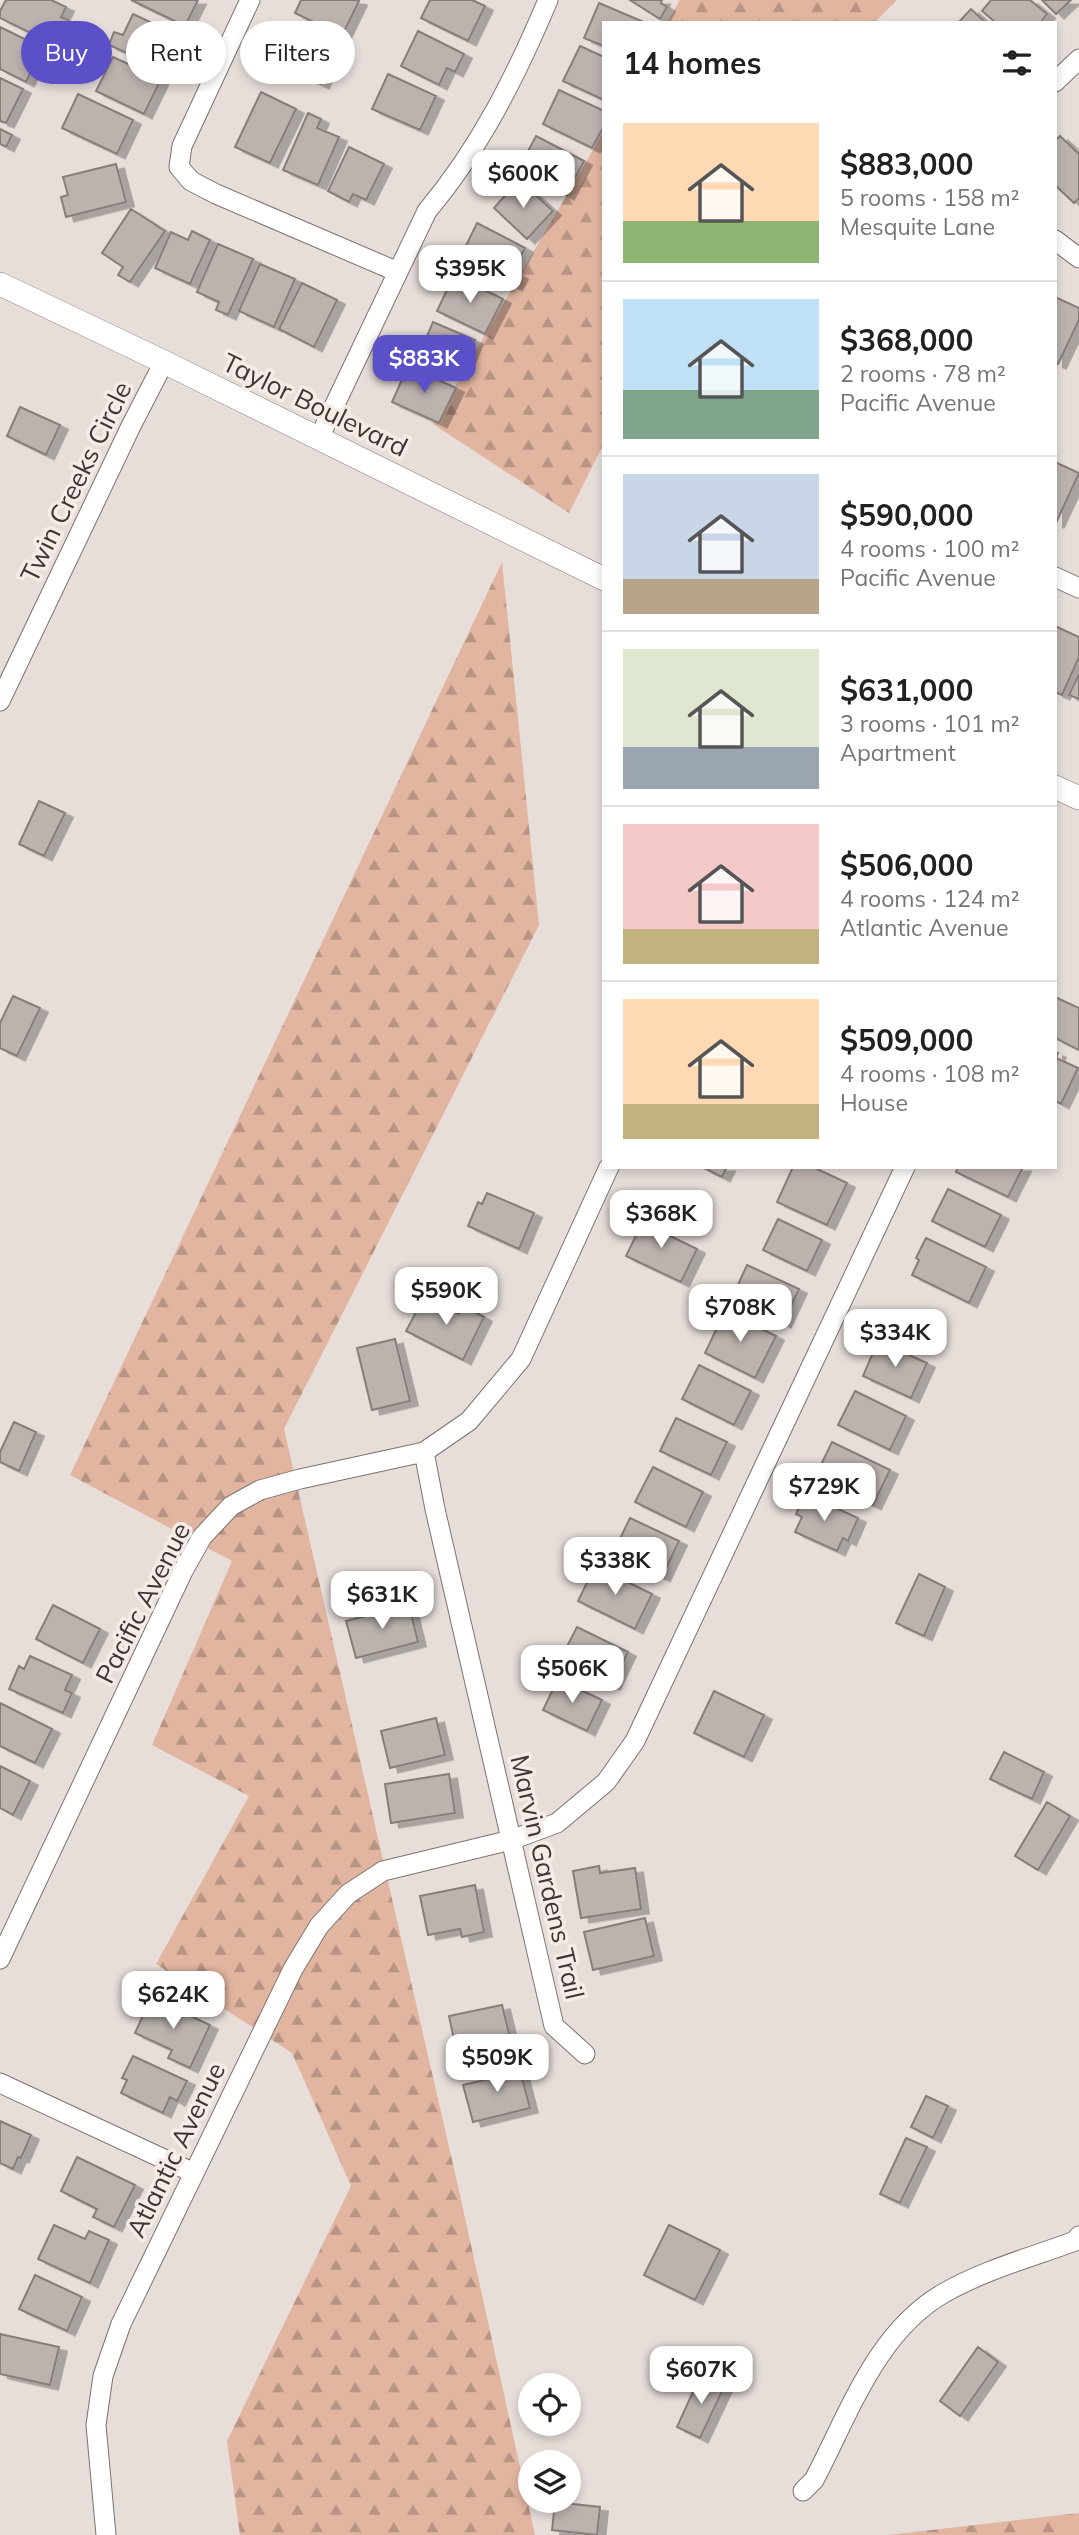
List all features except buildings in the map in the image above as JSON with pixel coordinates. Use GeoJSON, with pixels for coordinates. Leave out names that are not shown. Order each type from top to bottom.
{"type":"FeatureCollection","features":[{"type":"Feature","properties":{"kind":"street"},"geometry":{"type":"LineString","coordinates":[[250,0],[183,146],[179,167],[191,181],[216,194],[398,272]]}},
{"type":"Feature","properties":{"kind":"street"},"geometry":{"type":"LineString","coordinates":[[319,438],[427,211],[451,183],[488,125],[519,67],[548,0]]}},
{"type":"Feature","properties":{"kind":"street"},"geometry":{"type":"LineString","coordinates":[[1057,80],[1079,59]]}},
{"type":"Feature","properties":{"kind":"street"},"geometry":{"type":"LineString","coordinates":[[1057,242],[1079,258]]}},
{"type":"Feature","properties":{"kind":"street","name":"Taylor Boulevard"},"geometry":{"type":"LineString","coordinates":[[0,284],[602,578]]}},
{"type":"Feature","properties":{"kind":"street","name":"Twin Creeks Circle"},"geometry":{"type":"LineString","coordinates":[[0,701],[164,362]]}},
{"type":"Feature","properties":{"kind":"street"},"geometry":{"type":"LineString","coordinates":[[1057,578],[1079,588]]}},
{"type":"Feature","properties":{"kind":"street"},"geometry":{"type":"LineString","coordinates":[[1057,788],[1079,798]]}},
{"type":"Feature","properties":{"kind":"street","name":"Pacific Avenue"},"geometry":{"type":"LineString","coordinates":[[0,1959],[183,1571],[202,1537],[231,1506],[260,1490],[424,1452],[469,1421],[521,1359],[609,1169]]}},
{"type":"Feature","properties":{"kind":"street","name":"Atlantic Avenue"},"geometry":{"type":"LineString","coordinates":[[106,2535],[96,2425],[103,2376],[121,2324],[293,1969],[319,1926],[348,1894],[383,1871],[511,1840],[557,1823],[606,1782],[635,1741],[904,1169]]}},
{"type":"Feature","properties":{"kind":"street","name":"Marvin Gardens Trail"},"geometry":{"type":"LineString","coordinates":[[424,1452],[554,2026],[585,2054]]}},
{"type":"Feature","properties":{"kind":"street"},"geometry":{"type":"LineString","coordinates":[[0,2083],[194,2173]]}},
{"type":"Feature","properties":{"kind":"street"},"geometry":{"type":"LineString","coordinates":[[803,2491],[814,2480],[863,2382],[897,2332],[915,2315],[944,2293],[992,2271],[1074,2241],[1079,2236]]}},
{"type":"Feature","properties":{"kind":"green space"},"geometry":{"type":"Polygon","coordinates":[[[680,0],[897,0],[876,21],[668,21],[680,0]]]}},
{"type":"Feature","properties":{"kind":"green space"},"geometry":{"type":"Polygon","coordinates":[[[602,134],[602,447],[569,513],[433,424],[602,134]]]}},
{"type":"Feature","properties":{"kind":"green space"},"geometry":{"type":"Polygon","coordinates":[[[502,562],[539,925],[284,1429],[518,2458],[518,2513],[530,2513],[535,2535],[240,2535],[227,2441],[351,2186],[292,2053],[156,1964],[249,1796],[152,1745],[232,1561],[70,1475],[502,562]]]}},
{"type":"Feature","properties":{"kind":"green space"},"geometry":{"type":"Polygon","coordinates":[[[1079,2513],[1079,2535],[888,2535],[1079,2513]]]}}]}
